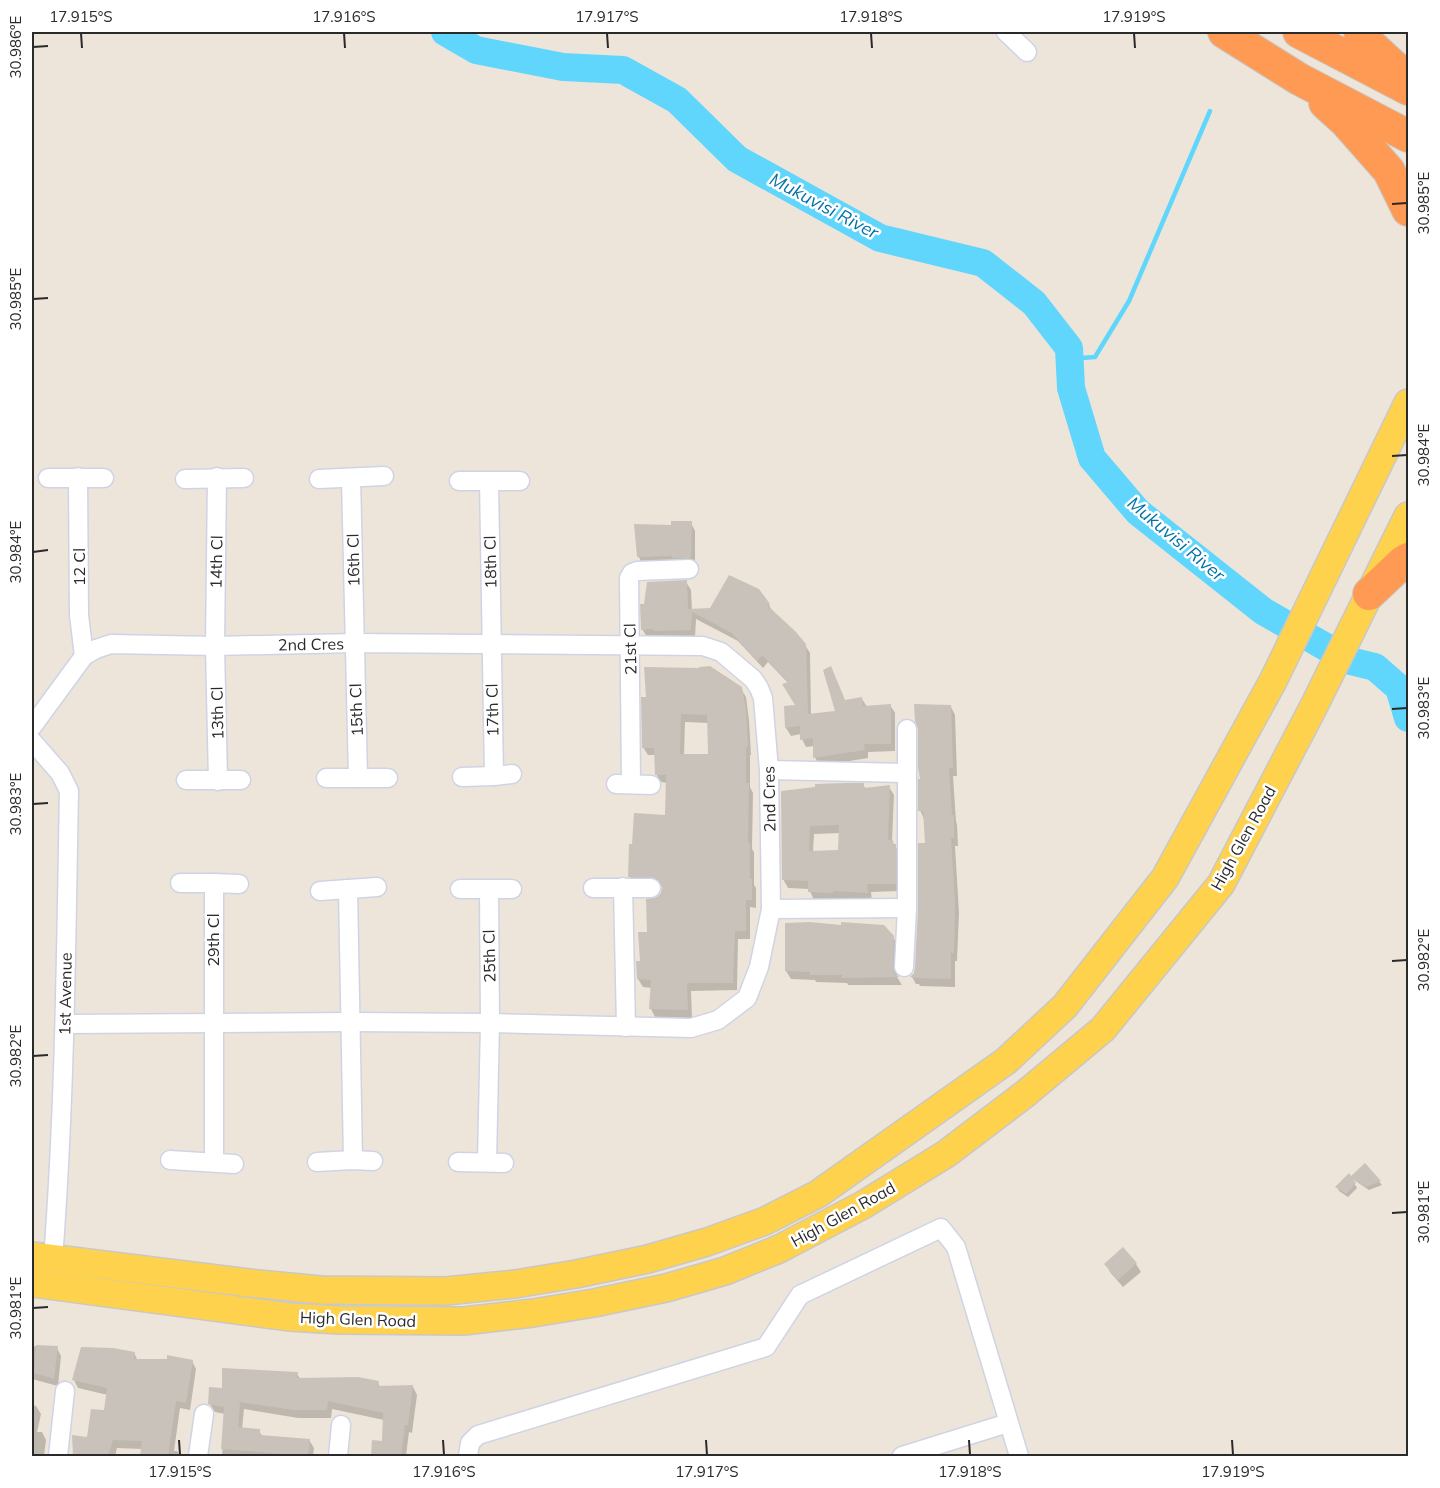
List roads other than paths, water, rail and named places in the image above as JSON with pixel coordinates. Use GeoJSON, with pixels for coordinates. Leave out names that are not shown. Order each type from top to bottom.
{"type":"FeatureCollection","features":[{"type":"Feature","properties":{"kind":"highway"},"geometry":{"type":"LineString","coordinates":[[1224,32],[1299,79],[1408,136]]}},
{"type":"Feature","properties":{"kind":"highway"},"geometry":{"type":"LineString","coordinates":[[1299,32],[1408,88]]}},
{"type":"Feature","properties":{"kind":"highway"},"geometry":{"type":"LineString","coordinates":[[1360,32],[1361,36],[1408,79]]}},
{"type":"Feature","properties":{"kind":"highway"},"geometry":{"type":"LineString","coordinates":[[1299,79],[1345,121],[1389,171],[1408,210]]}},
{"type":"Feature","properties":{"kind":"highway"},"geometry":{"type":"LineString","coordinates":[[1369,594],[1408,559]]}},
{"type":"Feature","properties":{"kind":"main road","name":"High Glen Road"},"geometry":{"type":"LineString","coordinates":[[42,1258],[321,1290],[446,1291],[515,1284],[648,1259],[707,1242],[765,1221],[818,1194],[1006,1061],[1065,1006],[1166,878],[1273,681],[1408,403]]}},
{"type":"Feature","properties":{"kind":"main road","name":"High Glen Road"},"geometry":{"type":"LineString","coordinates":[[32,1283],[289,1317],[339,1320],[464,1321],[594,1303],[666,1288],[725,1271],[779,1249],[863,1204],[946,1154],[1026,1094],[1103,1029],[1221,884],[1314,706],[1408,516]]}},
{"type":"Feature","properties":{"kind":"street"},"geometry":{"type":"LineString","coordinates":[[1006,32],[1027,52]]}},
{"type":"Feature","properties":{"kind":"street"},"geometry":{"type":"LineString","coordinates":[[319,479],[384,476]]}},
{"type":"Feature","properties":{"kind":"street","name":"12 Cl"},"geometry":{"type":"LineString","coordinates":[[78,477],[80,615],[84,656]]}},
{"type":"Feature","properties":{"kind":"street","name":"14th Cl"},"geometry":{"type":"LineString","coordinates":[[215,646],[217,477]]}},
{"type":"Feature","properties":{"kind":"street"},"geometry":{"type":"LineString","coordinates":[[48,478],[104,478]]}},
{"type":"Feature","properties":{"kind":"street"},"geometry":{"type":"LineString","coordinates":[[186,479],[244,478]]}},
{"type":"Feature","properties":{"kind":"street","name":"16th Cl"},"geometry":{"type":"LineString","coordinates":[[351,478],[355,643]]}},
{"type":"Feature","properties":{"kind":"street"},"geometry":{"type":"LineString","coordinates":[[459,481],[520,481]]}},
{"type":"Feature","properties":{"kind":"street","name":"18th Cl"},"geometry":{"type":"LineString","coordinates":[[489,481],[491,644]]}},
{"type":"Feature","properties":{"kind":"street","name":"21st Cl"},"geometry":{"type":"LineString","coordinates":[[651,784],[623,784],[630,646],[629,578],[637,571],[689,569]]}},
{"type":"Feature","properties":{"kind":"street","name":"2nd Cres"},"geometry":{"type":"LineString","coordinates":[[65,1024],[351,1022],[692,1028],[718,1020],[747,998],[759,967],[771,909],[769,770],[763,698],[753,679],[721,652],[703,646],[355,643],[215,646],[111,644],[84,656]]}},
{"type":"Feature","properties":{"kind":"street","name":"15th Cl"},"geometry":{"type":"LineString","coordinates":[[355,643],[358,778]]}},
{"type":"Feature","properties":{"kind":"street","name":"17th Cl"},"geometry":{"type":"LineString","coordinates":[[491,644],[494,776]]}},
{"type":"Feature","properties":{"kind":"street","name":"13th Cl"},"geometry":{"type":"LineString","coordinates":[[215,646],[218,781]]}},
{"type":"Feature","properties":{"kind":"street"},"geometry":{"type":"LineString","coordinates":[[32,727],[84,656]]}},
{"type":"Feature","properties":{"kind":"street"},"geometry":{"type":"LineString","coordinates":[[904,967],[907,908],[907,729]]}},
{"type":"Feature","properties":{"kind":"street","name":"1st Avenue"},"geometry":{"type":"LineString","coordinates":[[32,741],[60,773],[69,791],[65,1024],[58,1199],[42,1258]]}},
{"type":"Feature","properties":{"kind":"street"},"geometry":{"type":"LineString","coordinates":[[769,770],[906,772]]}},
{"type":"Feature","properties":{"kind":"street"},"geometry":{"type":"LineString","coordinates":[[462,777],[512,774]]}},
{"type":"Feature","properties":{"kind":"street"},"geometry":{"type":"LineString","coordinates":[[327,778],[388,778]]}},
{"type":"Feature","properties":{"kind":"street"},"geometry":{"type":"LineString","coordinates":[[186,780],[241,780]]}},
{"type":"Feature","properties":{"kind":"street"},"geometry":{"type":"LineString","coordinates":[[180,883],[239,884]]}},
{"type":"Feature","properties":{"kind":"street","name":"29th Cl"},"geometry":{"type":"LineString","coordinates":[[213,884],[214,1162]]}},
{"type":"Feature","properties":{"kind":"street"},"geometry":{"type":"LineString","coordinates":[[320,891],[377,887]]}},
{"type":"Feature","properties":{"kind":"street"},"geometry":{"type":"LineString","coordinates":[[624,887],[626,1027]]}},
{"type":"Feature","properties":{"kind":"street"},"geometry":{"type":"LineString","coordinates":[[593,888],[651,888]]}},
{"type":"Feature","properties":{"kind":"street"},"geometry":{"type":"LineString","coordinates":[[460,889],[512,889]]}},
{"type":"Feature","properties":{"kind":"street","name":"25th Cl"},"geometry":{"type":"LineString","coordinates":[[458,1162],[496,1162],[490,1023],[489,889]]}},
{"type":"Feature","properties":{"kind":"street"},"geometry":{"type":"LineString","coordinates":[[348,890],[353,1160]]}},
{"type":"Feature","properties":{"kind":"street"},"geometry":{"type":"LineString","coordinates":[[771,909],[907,908]]}},
{"type":"Feature","properties":{"kind":"street"},"geometry":{"type":"LineString","coordinates":[[170,1160],[234,1164]]}},
{"type":"Feature","properties":{"kind":"street"},"geometry":{"type":"LineString","coordinates":[[317,1162],[373,1161]]}},
{"type":"Feature","properties":{"kind":"street"},"geometry":{"type":"LineString","coordinates":[[468,1456],[470,1443],[478,1435],[766,1347],[800,1295],[941,1228],[956,1247],[1019,1456]]}},
{"type":"Feature","properties":{"kind":"street"},"geometry":{"type":"LineString","coordinates":[[58,1456],[65,1391]]}},
{"type":"Feature","properties":{"kind":"street"},"geometry":{"type":"LineString","coordinates":[[198,1456],[204,1414]]}},
{"type":"Feature","properties":{"kind":"street"},"geometry":{"type":"LineString","coordinates":[[902,1456],[1008,1423]]}},
{"type":"Feature","properties":{"kind":"street"},"geometry":{"type":"LineString","coordinates":[[338,1456],[341,1425]]}},
{"type":"Feature","properties":{"kind":"waterway","name":"Mukuvisi River"},"geometry":{"type":"LineString","coordinates":[[445,32],[476,50],[563,67],[623,70],[677,100],[737,159],[880,238],[983,263],[1034,303],[1069,348],[1071,388],[1092,458],[1138,512],[1263,611],[1338,654],[1342,659],[1375,667],[1399,688],[1408,718]]}},
{"type":"Feature","properties":{"kind":"waterway"},"geometry":{"type":"LineString","coordinates":[[1069,359],[1095,357],[1129,301],[1210,111]]}}]}
